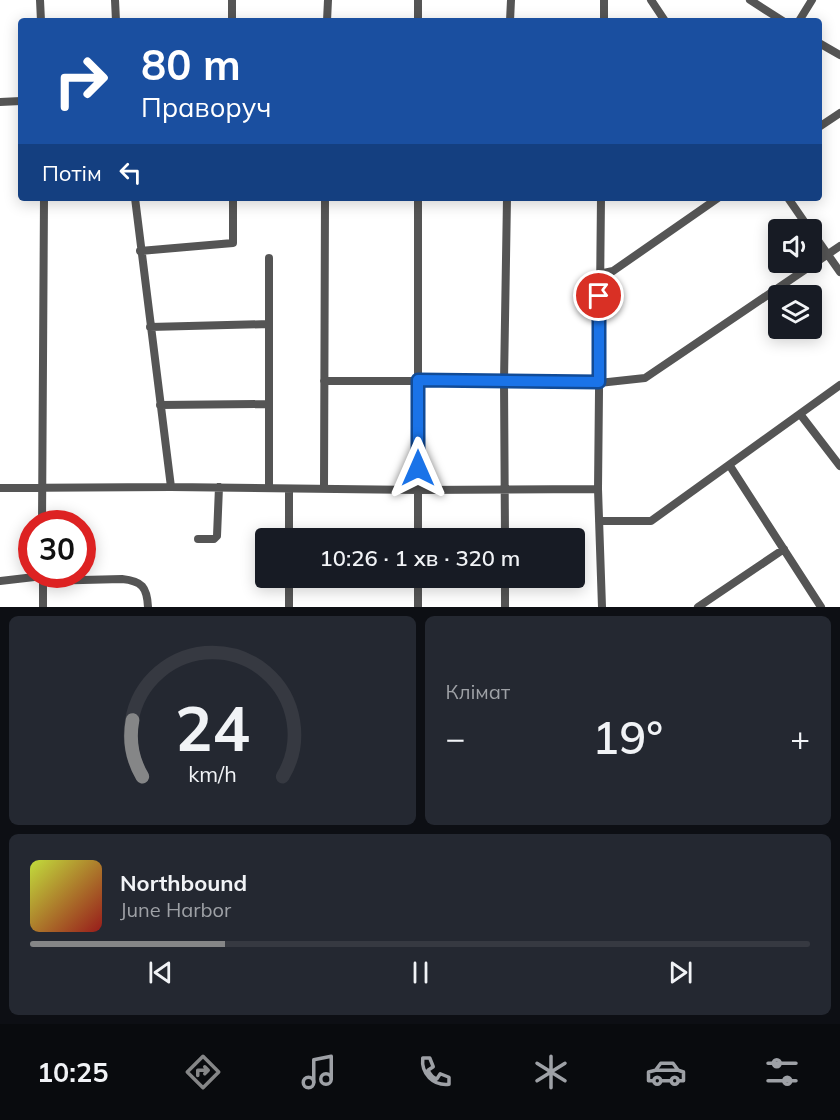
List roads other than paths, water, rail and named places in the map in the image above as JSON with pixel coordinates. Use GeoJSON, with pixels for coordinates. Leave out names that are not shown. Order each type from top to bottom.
{"type":"FeatureCollection","features":[{"type":"Feature","properties":{"kind":"street"},"geometry":{"type":"LineString","coordinates":[[40,0],[41,18]]}},
{"type":"Feature","properties":{"kind":"street"},"geometry":{"type":"LineString","coordinates":[[115,0],[116,18]]}},
{"type":"Feature","properties":{"kind":"street"},"geometry":{"type":"LineString","coordinates":[[232,0],[232,18]]}},
{"type":"Feature","properties":{"kind":"street"},"geometry":{"type":"LineString","coordinates":[[327,18],[328,0]]}},
{"type":"Feature","properties":{"kind":"street"},"geometry":{"type":"LineString","coordinates":[[418,0],[418,18]]}},
{"type":"Feature","properties":{"kind":"street"},"geometry":{"type":"LineString","coordinates":[[510,18],[511,0]]}},
{"type":"Feature","properties":{"kind":"street"},"geometry":{"type":"LineString","coordinates":[[604,0],[604,18]]}},
{"type":"Feature","properties":{"kind":"street"},"geometry":{"type":"LineString","coordinates":[[651,0],[664,18]]}},
{"type":"Feature","properties":{"kind":"street"},"geometry":{"type":"LineString","coordinates":[[750,0],[778,18]]}},
{"type":"Feature","properties":{"kind":"street"},"geometry":{"type":"LineString","coordinates":[[801,18],[812,0]]}},
{"type":"Feature","properties":{"kind":"street"},"geometry":{"type":"LineString","coordinates":[[822,45],[840,55]]}},
{"type":"Feature","properties":{"kind":"street"},"geometry":{"type":"LineString","coordinates":[[0,102],[18,101]]}},
{"type":"Feature","properties":{"kind":"street"},"geometry":{"type":"LineString","coordinates":[[822,125],[840,113]]}},
{"type":"Feature","properties":{"kind":"street"},"geometry":{"type":"LineString","coordinates":[[42,510],[44,201]]}},
{"type":"Feature","properties":{"kind":"street"},"geometry":{"type":"LineString","coordinates":[[135,201],[171,487]]}},
{"type":"Feature","properties":{"kind":"street"},"geometry":{"type":"LineString","coordinates":[[140,251],[233,243],[233,201]]}},
{"type":"Feature","properties":{"kind":"street"},"geometry":{"type":"LineString","coordinates":[[324,488],[325,201]]}},
{"type":"Feature","properties":{"kind":"street"},"geometry":{"type":"LineString","coordinates":[[418,201],[418,528]]}},
{"type":"Feature","properties":{"kind":"street"},"geometry":{"type":"LineString","coordinates":[[505,528],[504,381],[507,201]]}},
{"type":"Feature","properties":{"kind":"street"},"geometry":{"type":"LineString","coordinates":[[600,201],[598,489],[602,607]]}},
{"type":"Feature","properties":{"kind":"street"},"geometry":{"type":"LineString","coordinates":[[599,274],[613,271],[714,201]]}},
{"type":"Feature","properties":{"kind":"street"},"geometry":{"type":"LineString","coordinates":[[790,201],[803,219]]}},
{"type":"Feature","properties":{"kind":"street"},"geometry":{"type":"LineString","coordinates":[[324,381],[599,382],[645,378],[840,246]]}},
{"type":"Feature","properties":{"kind":"street"},"geometry":{"type":"LineString","coordinates":[[822,247],[840,272]]}},
{"type":"Feature","properties":{"kind":"street"},"geometry":{"type":"LineString","coordinates":[[269,258],[269,488]]}},
{"type":"Feature","properties":{"kind":"street"},"geometry":{"type":"LineString","coordinates":[[150,327],[269,324]]}},
{"type":"Feature","properties":{"kind":"street"},"geometry":{"type":"LineString","coordinates":[[599,522],[651,521],[840,385]]}},
{"type":"Feature","properties":{"kind":"street"},"geometry":{"type":"LineString","coordinates":[[160,405],[269,405]]}},
{"type":"Feature","properties":{"kind":"street"},"geometry":{"type":"LineString","coordinates":[[800,414],[840,466]]}},
{"type":"Feature","properties":{"kind":"street"},"geometry":{"type":"LineString","coordinates":[[729,466],[821,607]]}},
{"type":"Feature","properties":{"kind":"street"},"geometry":{"type":"LineString","coordinates":[[198,539],[214,539],[218,536],[219,487]]}},
{"type":"Feature","properties":{"kind":"street"},"geometry":{"type":"LineString","coordinates":[[0,488],[598,489]]}},
{"type":"Feature","properties":{"kind":"street"},"geometry":{"type":"LineString","coordinates":[[289,489],[289,528]]}},
{"type":"Feature","properties":{"kind":"street"},"geometry":{"type":"LineString","coordinates":[[698,607],[784,549]]}},
{"type":"Feature","properties":{"kind":"street"},"geometry":{"type":"LineString","coordinates":[[96,578],[134,580],[142,585],[148,607]]}},
{"type":"Feature","properties":{"kind":"street"},"geometry":{"type":"LineString","coordinates":[[0,580],[18,579]]}},
{"type":"Feature","properties":{"kind":"street"},"geometry":{"type":"LineString","coordinates":[[43,588],[43,607]]}},
{"type":"Feature","properties":{"kind":"street"},"geometry":{"type":"LineString","coordinates":[[289,588],[289,607]]}},
{"type":"Feature","properties":{"kind":"street"},"geometry":{"type":"LineString","coordinates":[[418,588],[418,607]]}},
{"type":"Feature","properties":{"kind":"street"},"geometry":{"type":"LineString","coordinates":[[505,588],[505,607]]}}]}
